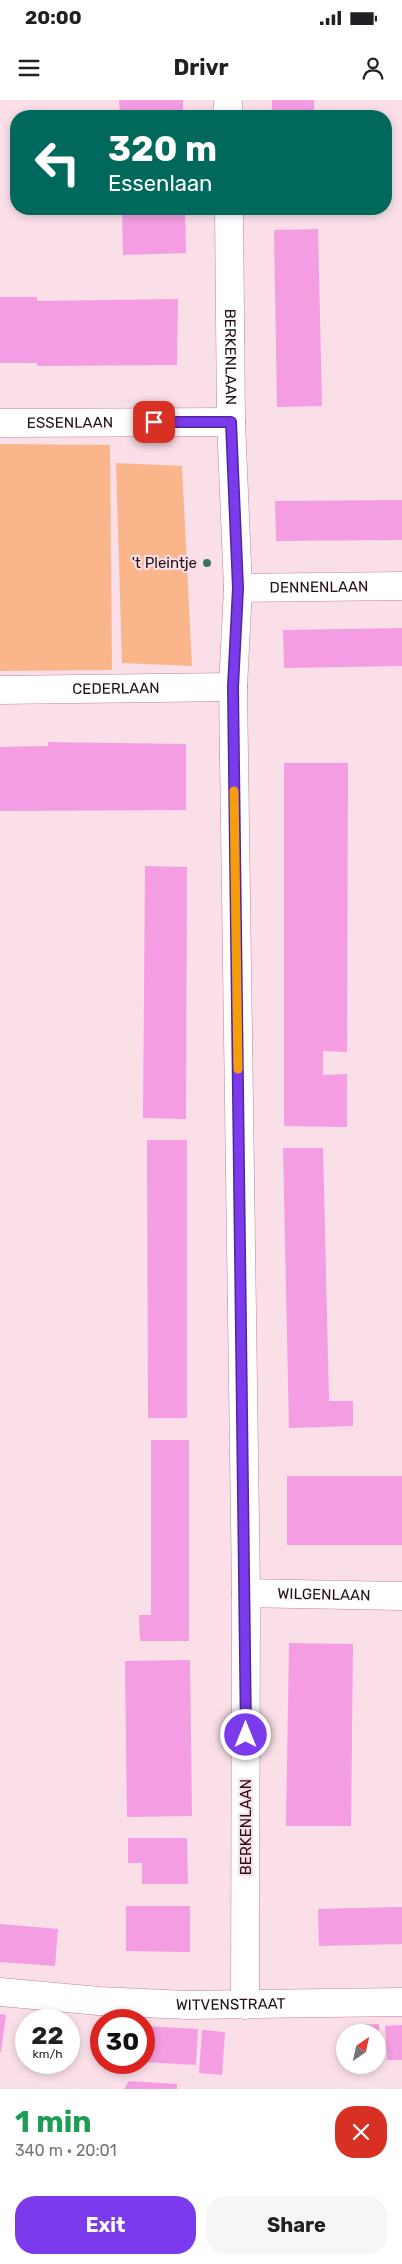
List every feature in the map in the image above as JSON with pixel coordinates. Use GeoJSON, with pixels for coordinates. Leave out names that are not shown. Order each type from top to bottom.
{"type":"FeatureCollection","features":[{"type":"Feature","properties":{"kind":"street","name":"BERKENLAAN"},"geometry":{"type":"LineString","coordinates":[[229,215],[231,422],[238,588],[233,687],[246,1593],[245,2005]]}},
{"type":"Feature","properties":{"kind":"street","name":"ESSENLAAN"},"geometry":{"type":"LineString","coordinates":[[0,423],[231,422]]}},
{"type":"Feature","properties":{"kind":"street","name":"DENNENLAAN"},"geometry":{"type":"LineString","coordinates":[[238,588],[402,586]]}},
{"type":"Feature","properties":{"kind":"street","name":"CEDERLAAN"},"geometry":{"type":"LineString","coordinates":[[0,690],[233,687]]}},
{"type":"Feature","properties":{"kind":"street","name":"WILGENLAAN"},"geometry":{"type":"LineString","coordinates":[[246,1593],[402,1596]]}},
{"type":"Feature","properties":{"kind":"street","name":"WITVENSTRAAT"},"geometry":{"type":"LineString","coordinates":[[0,1992],[99,2001],[245,2005],[402,2002]]}},
{"type":"Feature","properties":{"kind":"shaded area"},"geometry":{"type":"Polygon","coordinates":[[[0,444],[110,445],[112,670],[0,671],[0,444]]]}},
{"type":"Feature","properties":{"kind":"shaded area"},"geometry":{"type":"Polygon","coordinates":[[[116,463],[182,466],[192,666],[122,663],[116,463]]]}},
{"type":"Feature","properties":{"kind":"building"},"geometry":{"type":"Polygon","coordinates":[[[119,100],[183,100],[183,110],[120,110],[119,100]]]}},
{"type":"Feature","properties":{"kind":"building"},"geometry":{"type":"Polygon","coordinates":[[[272,100],[314,100],[314,110],[272,110],[272,100]]]}},
{"type":"Feature","properties":{"kind":"building"},"geometry":{"type":"Polygon","coordinates":[[[122,215],[185,215],[186,253],[123,255],[122,215]]]}},
{"type":"Feature","properties":{"kind":"building"},"geometry":{"type":"Polygon","coordinates":[[[318,229],[322,406],[277,407],[274,230],[318,229]]]}},
{"type":"Feature","properties":{"kind":"building"},"geometry":{"type":"Polygon","coordinates":[[[0,297],[37,297],[37,301],[178,299],[177,365],[37,366],[37,363],[0,363],[0,297]]]}},
{"type":"Feature","properties":{"kind":"building"},"geometry":{"type":"Polygon","coordinates":[[[402,500],[402,540],[276,541],[275,501],[402,500]]]}},
{"type":"Feature","properties":{"kind":"building"},"geometry":{"type":"Polygon","coordinates":[[[402,628],[402,666],[284,668],[283,630],[402,628]]]}},
{"type":"Feature","properties":{"kind":"building"},"geometry":{"type":"Polygon","coordinates":[[[48,742],[186,744],[186,810],[0,811],[0,747],[48,746],[48,742]]]}},
{"type":"Feature","properties":{"kind":"building"},"geometry":{"type":"Polygon","coordinates":[[[284,763],[348,763],[347,1052],[323,1051],[323,1075],[347,1074],[347,1127],[284,1126],[284,763]]]}},
{"type":"Feature","properties":{"kind":"building"},"geometry":{"type":"Polygon","coordinates":[[[145,866],[187,867],[186,1119],[143,1118],[145,866]]]}},
{"type":"Feature","properties":{"kind":"building"},"geometry":{"type":"Polygon","coordinates":[[[147,1140],[187,1140],[187,1418],[148,1418],[147,1140]]]}},
{"type":"Feature","properties":{"kind":"building"},"geometry":{"type":"Polygon","coordinates":[[[283,1148],[323,1148],[329,1401],[353,1401],[353,1426],[289,1428],[283,1148]]]}},
{"type":"Feature","properties":{"kind":"building"},"geometry":{"type":"Polygon","coordinates":[[[151,1440],[189,1440],[189,1641],[140,1641],[139,1615],[151,1615],[151,1440]]]}},
{"type":"Feature","properties":{"kind":"building"},"geometry":{"type":"Polygon","coordinates":[[[287,1476],[402,1476],[402,1545],[287,1545],[287,1476]]]}},
{"type":"Feature","properties":{"kind":"building"},"geometry":{"type":"Polygon","coordinates":[[[289,1643],[353,1644],[351,1826],[286,1826],[289,1643]]]}},
{"type":"Feature","properties":{"kind":"building"},"geometry":{"type":"Polygon","coordinates":[[[190,1660],[192,1816],[127,1817],[125,1661],[190,1660]]]}},
{"type":"Feature","properties":{"kind":"building"},"geometry":{"type":"Polygon","coordinates":[[[128,1838],[187,1838],[188,1884],[142,1884],[142,1863],[128,1863],[128,1838]]]}},
{"type":"Feature","properties":{"kind":"building"},"geometry":{"type":"Polygon","coordinates":[[[126,1906],[190,1906],[190,1952],[126,1951],[126,1906]]]}},
{"type":"Feature","properties":{"kind":"building"},"geometry":{"type":"Polygon","coordinates":[[[402,1907],[402,1944],[319,1946],[318,1909],[402,1907]]]}},
{"type":"Feature","properties":{"kind":"building"},"geometry":{"type":"Polygon","coordinates":[[[0,1924],[58,1929],[55,1966],[0,1962],[0,1924]]]}},
{"type":"Feature","properties":{"kind":"building"},"geometry":{"type":"Polygon","coordinates":[[[0,2014],[6,2015],[1,2052],[0,2052],[0,2014]]]}},
{"type":"Feature","properties":{"kind":"building"},"geometry":{"type":"Polygon","coordinates":[[[402,2025],[402,2060],[387,2060],[386,2026],[402,2025]]]}},
{"type":"Feature","properties":{"kind":"building"},"geometry":{"type":"Polygon","coordinates":[[[155,2027],[198,2029],[196,2065],[155,2063],[155,2027]]]}},
{"type":"Feature","properties":{"kind":"building"},"geometry":{"type":"Polygon","coordinates":[[[202,2030],[225,2032],[222,2075],[199,2073],[202,2030]]]}},
{"type":"Feature","properties":{"kind":"building"},"geometry":{"type":"Polygon","coordinates":[[[129,2081],[177,2084],[177,2089],[124,2089],[129,2081]]]}},
{"type":"Feature","properties":{"kind":"slow traffic"},"geometry":{"type":"LineString","coordinates":[[234,791],[238,1069]]}},
{"type":"Feature","properties":{"kind":"place","name":"'t Pleintje"},"geometry":{"type":"Point","coordinates":[207,563]}},
{"type":"Feature","properties":{"kind":"route"},"geometry":{"type":"LineString","coordinates":[[154,422],[231,422],[238,588],[233,687],[246,1593],[246,1735]]}}]}
